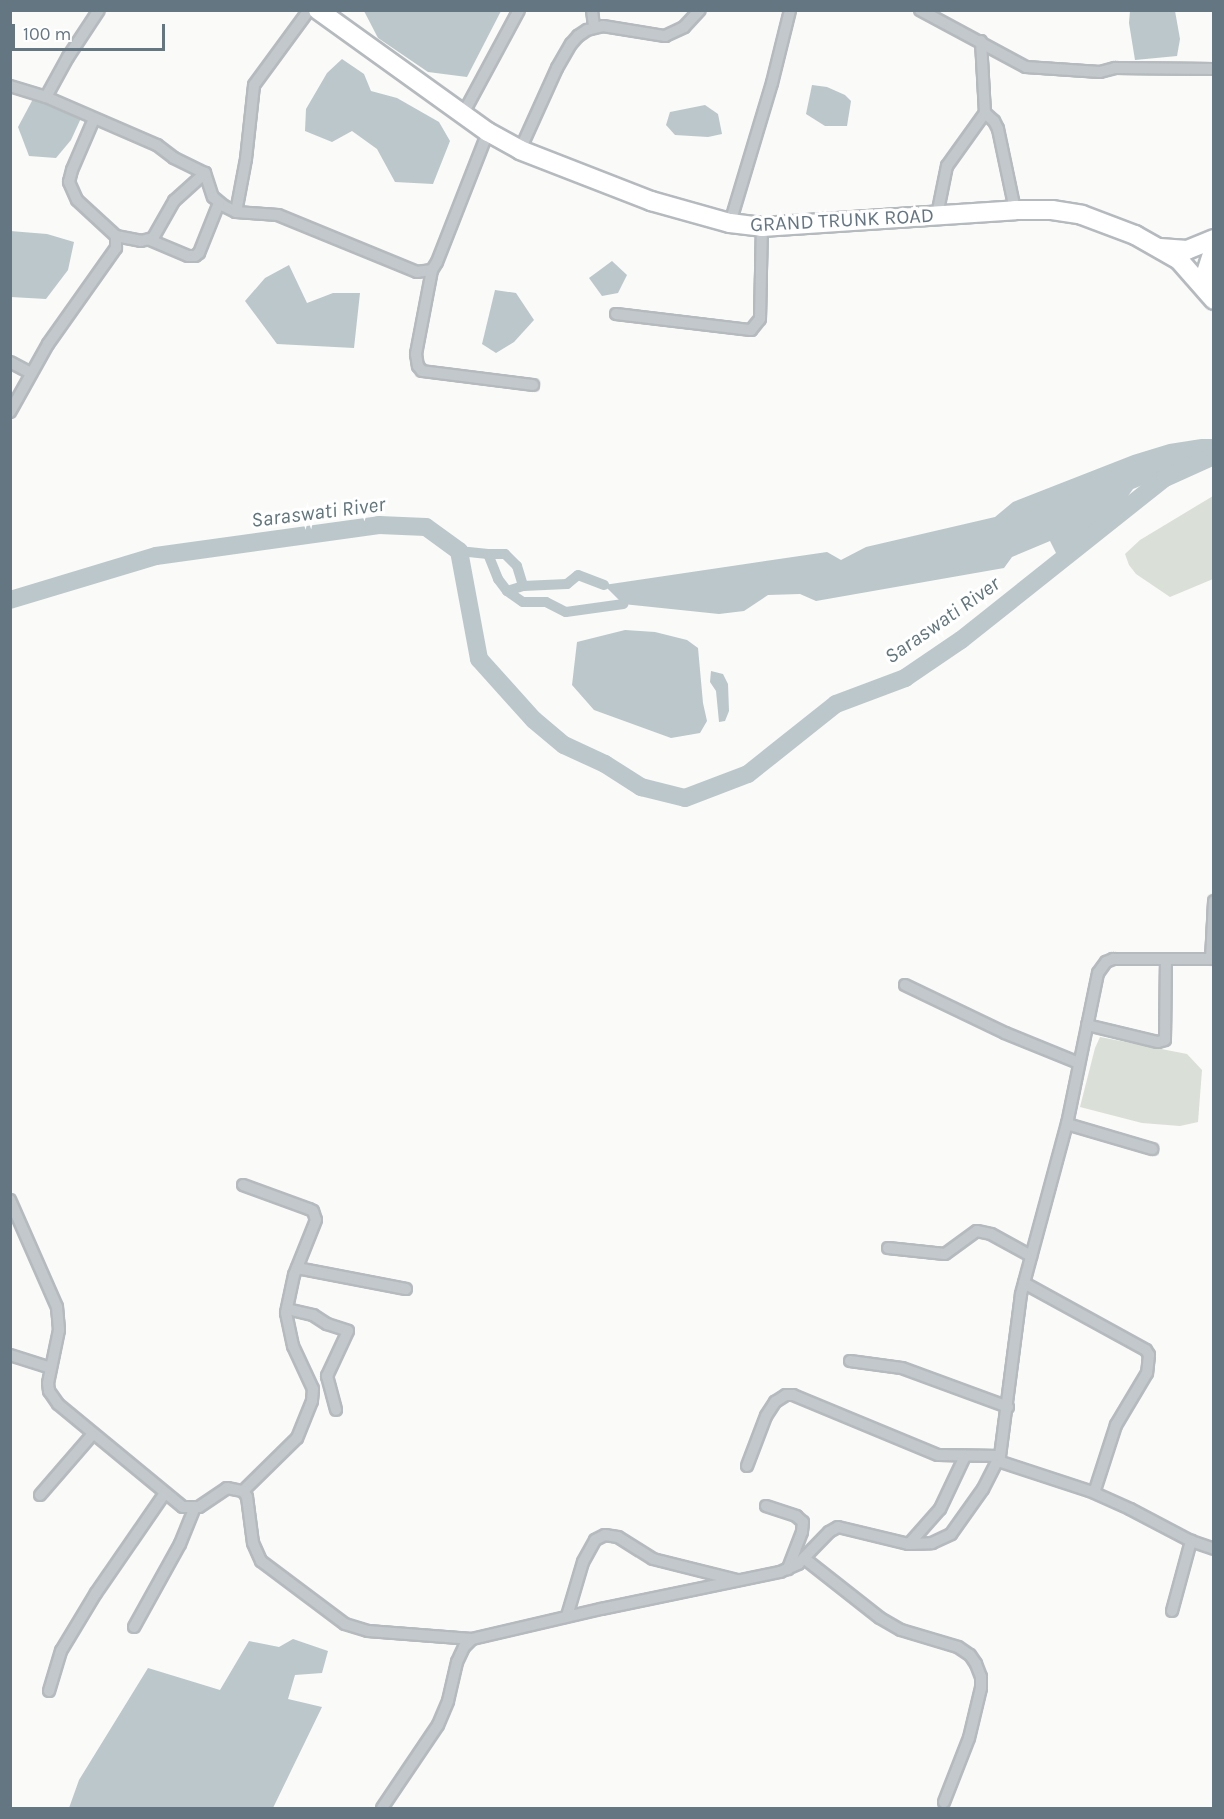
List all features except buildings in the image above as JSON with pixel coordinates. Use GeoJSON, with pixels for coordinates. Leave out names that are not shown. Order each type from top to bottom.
{"type":"FeatureCollection","features":[{"type":"Feature","properties":{"kind":"main road","name":"GRAND TRUNK ROAD"},"geometry":{"type":"LineString","coordinates":[[329,14],[488,132],[520,150],[651,201],[730,224],[762,227],[1015,210],[1052,210],[1103,221],[1160,248],[1179,260],[1210,294]]}},
{"type":"Feature","properties":{"kind":"main road"},"geometry":{"type":"LineString","coordinates":[[1160,248],[1187,250],[1214,239]]}},
{"type":"Feature","properties":{"kind":"main road"},"geometry":{"type":"LineString","coordinates":[[1210,294],[1214,249]]}},
{"type":"Feature","properties":{"kind":"street"},"geometry":{"type":"LineString","coordinates":[[46,97],[68,57],[99,10]]}},
{"type":"Feature","properties":{"kind":"street"},"geometry":{"type":"LineString","coordinates":[[236,212],[246,159],[254,85],[309,10]]}},
{"type":"Feature","properties":{"kind":"street"},"geometry":{"type":"LineString","coordinates":[[463,114],[519,10]]}},
{"type":"Feature","properties":{"kind":"street"},"geometry":{"type":"LineString","coordinates":[[592,10],[594,27]]}},
{"type":"Feature","properties":{"kind":"street"},"geometry":{"type":"LineString","coordinates":[[520,150],[571,44],[594,27],[614,26],[664,36],[684,27],[700,10]]}},
{"type":"Feature","properties":{"kind":"street"},"geometry":{"type":"LineString","coordinates":[[730,224],[772,83],[790,10]]}},
{"type":"Feature","properties":{"kind":"street"},"geometry":{"type":"LineString","coordinates":[[920,10],[1026,67],[1100,72],[1115,68],[1214,69]]}},
{"type":"Feature","properties":{"kind":"street"},"geometry":{"type":"LineString","coordinates":[[981,41],[985,113],[998,129],[1015,210]]}},
{"type":"Feature","properties":{"kind":"street"},"geometry":{"type":"LineString","coordinates":[[10,86],[46,97],[157,146],[174,158],[205,173],[213,197],[236,212],[278,215],[385,261],[417,272],[432,270]]}},
{"type":"Feature","properties":{"kind":"street"},"geometry":{"type":"LineString","coordinates":[[938,215],[947,166],[985,113]]}},
{"type":"Feature","properties":{"kind":"street"},"geometry":{"type":"LineString","coordinates":[[94,119],[72,170],[69,183],[77,200],[116,236],[141,242],[150,240],[188,256],[197,255],[219,203]]}},
{"type":"Feature","properties":{"kind":"street"},"geometry":{"type":"LineString","coordinates":[[488,132],[432,270],[416,354],[418,366],[422,371],[533,385]]}},
{"type":"Feature","properties":{"kind":"street"},"geometry":{"type":"LineString","coordinates":[[150,240],[174,201],[205,173]]}},
{"type":"Feature","properties":{"kind":"street"},"geometry":{"type":"LineString","coordinates":[[616,314],[751,330],[760,319],[762,227]]}},
{"type":"Feature","properties":{"kind":"street"},"geometry":{"type":"LineString","coordinates":[[10,412],[48,344],[113,255],[117,242],[116,236]]}},
{"type":"Feature","properties":{"kind":"street"},"geometry":{"type":"LineString","coordinates":[[10,362],[32,372]]}},
{"type":"Feature","properties":{"kind":"street"},"geometry":{"type":"LineString","coordinates":[[134,1627],[180,1544],[194,1509],[227,1488],[243,1491],[247,1497],[253,1543],[261,1561],[345,1624],[369,1631],[472,1640],[567,1616],[788,1569],[805,1558],[829,1532],[838,1527],[909,1544],[932,1543],[951,1534],[978,1497],[999,1458],[1008,1407],[1018,1311],[1067,1124],[1098,973],[1106,962],[1212,959],[1214,901]]}},
{"type":"Feature","properties":{"kind":"street"},"geometry":{"type":"LineString","coordinates":[[1087,1025],[1158,1042],[1165,1040],[1166,959]]}},
{"type":"Feature","properties":{"kind":"street"},"geometry":{"type":"LineString","coordinates":[[905,985],[1021,1040],[1079,1063]]}},
{"type":"Feature","properties":{"kind":"street"},"geometry":{"type":"LineString","coordinates":[[1067,1124],[1152,1149]]}},
{"type":"Feature","properties":{"kind":"street"},"geometry":{"type":"LineString","coordinates":[[243,1185],[313,1211],[315,1225],[297,1268],[286,1309],[293,1346],[313,1389],[312,1401],[297,1438],[243,1491]]}},
{"type":"Feature","properties":{"kind":"street"},"geometry":{"type":"LineString","coordinates":[[10,1200],[57,1307],[59,1330],[48,1383],[52,1397],[93,1435],[165,1493],[183,1507],[194,1509]]}},
{"type":"Feature","properties":{"kind":"street"},"geometry":{"type":"LineString","coordinates":[[888,1248],[945,1254],[977,1231],[985,1231],[1031,1256]]}},
{"type":"Feature","properties":{"kind":"street"},"geometry":{"type":"LineString","coordinates":[[297,1268],[405,1289]]}},
{"type":"Feature","properties":{"kind":"street"},"geometry":{"type":"LineString","coordinates":[[1024,1283],[1146,1350],[1149,1356],[1147,1373],[1113,1432],[1094,1493]]}},
{"type":"Feature","properties":{"kind":"street"},"geometry":{"type":"LineString","coordinates":[[286,1309],[313,1315],[327,1324],[348,1331],[327,1376],[336,1410]]}},
{"type":"Feature","properties":{"kind":"street"},"geometry":{"type":"LineString","coordinates":[[10,1355],[51,1368]]}},
{"type":"Feature","properties":{"kind":"street"},"geometry":{"type":"LineString","coordinates":[[850,1361],[902,1368],[1008,1407]]}},
{"type":"Feature","properties":{"kind":"street"},"geometry":{"type":"LineString","coordinates":[[747,1466],[771,1409],[779,1399],[793,1395],[930,1453],[948,1457],[999,1458],[1094,1493],[1191,1541],[1214,1549]]}},
{"type":"Feature","properties":{"kind":"street"},"geometry":{"type":"LineString","coordinates":[[40,1495],[93,1435]]}},
{"type":"Feature","properties":{"kind":"street"},"geometry":{"type":"LineString","coordinates":[[909,1544],[940,1509],[965,1456]]}},
{"type":"Feature","properties":{"kind":"street"},"geometry":{"type":"LineString","coordinates":[[49,1691],[61,1651],[96,1593],[165,1493]]}},
{"type":"Feature","properties":{"kind":"street"},"geometry":{"type":"LineString","coordinates":[[766,1506],[796,1516],[803,1522],[802,1532],[788,1569]]}},
{"type":"Feature","properties":{"kind":"street"},"geometry":{"type":"LineString","coordinates":[[567,1616],[583,1562],[596,1540],[605,1535],[618,1537],[653,1559],[740,1581]]}},
{"type":"Feature","properties":{"kind":"street"},"geometry":{"type":"LineString","coordinates":[[1172,1611],[1191,1541]]}},
{"type":"Feature","properties":{"kind":"street"},"geometry":{"type":"LineString","coordinates":[[805,1558],[880,1618],[901,1630],[958,1647],[970,1655],[976,1664],[981,1677],[981,1688],[969,1738],[944,1802]]}},
{"type":"Feature","properties":{"kind":"street"},"geometry":{"type":"LineString","coordinates":[[382,1809],[438,1725],[448,1701],[457,1662],[464,1647],[472,1640]]}},
{"type":"Feature","properties":{"kind":"shaded area"},"geometry":{"type":"Polygon","coordinates":[[[364,11],[501,11],[467,77],[428,72],[378,38],[364,11]]]}},
{"type":"Feature","properties":{"kind":"shaded area"},"geometry":{"type":"Polygon","coordinates":[[[1130,11],[1175,11],[1180,39],[1177,56],[1135,60],[1129,23],[1130,11]]]}},
{"type":"Feature","properties":{"kind":"shaded area"},"geometry":{"type":"Polygon","coordinates":[[[342,59],[364,74],[371,91],[397,98],[439,122],[450,141],[433,184],[395,182],[377,149],[352,131],[332,142],[305,131],[306,109],[327,73],[342,59]]]}},
{"type":"Feature","properties":{"kind":"shaded area"},"geometry":{"type":"Polygon","coordinates":[[[812,85],[827,87],[845,95],[851,101],[847,126],[825,126],[806,114],[812,85]]]}},
{"type":"Feature","properties":{"kind":"shaded area"},"geometry":{"type":"Polygon","coordinates":[[[33,99],[82,116],[71,140],[56,158],[29,156],[18,127],[33,99]]]}},
{"type":"Feature","properties":{"kind":"shaded area"},"geometry":{"type":"Polygon","coordinates":[[[705,105],[718,114],[722,134],[708,137],[675,135],[666,125],[670,112],[705,105]]]}},
{"type":"Feature","properties":{"kind":"shaded area"},"geometry":{"type":"Polygon","coordinates":[[[10,231],[47,234],[74,242],[68,270],[46,299],[11,297],[10,231]]]}},
{"type":"Feature","properties":{"kind":"shaded area"},"geometry":{"type":"Polygon","coordinates":[[[612,261],[627,275],[618,293],[602,296],[589,278],[612,261]]]}},
{"type":"Feature","properties":{"kind":"shaded area"},"geometry":{"type":"Polygon","coordinates":[[[289,265],[307,303],[333,293],[360,293],[354,348],[277,344],[245,301],[265,278],[289,265]]]}},
{"type":"Feature","properties":{"kind":"shaded area"},"geometry":{"type":"Polygon","coordinates":[[[495,290],[516,293],[534,320],[514,342],[496,353],[482,344],[495,290]]]}},
{"type":"Feature","properties":{"kind":"shaded area"},"geometry":{"type":"Polygon","coordinates":[[[1213,439],[1213,456],[1133,489],[1111,520],[1060,561],[1050,541],[1012,557],[1004,568],[816,601],[800,594],[768,595],[744,611],[719,614],[623,604],[604,585],[827,552],[841,560],[866,547],[995,517],[1013,502],[1133,455],[1169,444],[1213,439]]]}},
{"type":"Feature","properties":{"kind":"shaded area"},"geometry":{"type":"Polygon","coordinates":[[[1213,496],[1213,579],[1170,597],[1136,574],[1125,554],[1140,540],[1213,496]]]}},
{"type":"Feature","properties":{"kind":"shaded area"},"geometry":{"type":"Polygon","coordinates":[[[625,630],[655,632],[687,640],[698,648],[707,721],[700,733],[671,738],[594,710],[572,685],[577,642],[625,630]]]}},
{"type":"Feature","properties":{"kind":"shaded area"},"geometry":{"type":"Polygon","coordinates":[[[711,671],[723,674],[728,684],[729,711],[725,721],[719,722],[716,691],[710,682],[711,671]]]}},
{"type":"Feature","properties":{"kind":"shaded area"},"geometry":{"type":"Polygon","coordinates":[[[1100,1037],[1187,1054],[1202,1070],[1198,1122],[1180,1126],[1142,1123],[1080,1107],[1100,1037]]]}},
{"type":"Feature","properties":{"kind":"shaded area"},"geometry":{"type":"Polygon","coordinates":[[[293,1639],[328,1651],[322,1673],[295,1675],[288,1699],[322,1707],[273,1808],[69,1808],[79,1780],[148,1668],[220,1690],[249,1641],[279,1647],[293,1639]]]}},
{"type":"Feature","properties":{"kind":"waterway","name":"Saraswati River"},"geometry":{"type":"LineString","coordinates":[[10,600],[156,556],[379,525],[426,527],[459,551],[479,659],[534,720],[564,745],[605,764],[641,787],[685,798],[748,774],[836,704],[905,678],[961,640],[1165,478],[1214,456]]}},
{"type":"Feature","properties":{"kind":"waterway"},"geometry":{"type":"LineString","coordinates":[[459,551],[488,554],[498,579],[507,591],[523,602],[546,602],[566,612],[623,604]]}},
{"type":"Feature","properties":{"kind":"waterway"},"geometry":{"type":"LineString","coordinates":[[488,554],[505,554],[517,566],[523,586]]}},
{"type":"Feature","properties":{"kind":"waterway"},"geometry":{"type":"LineString","coordinates":[[507,591],[523,586],[567,584],[578,575],[604,585]]}}]}
